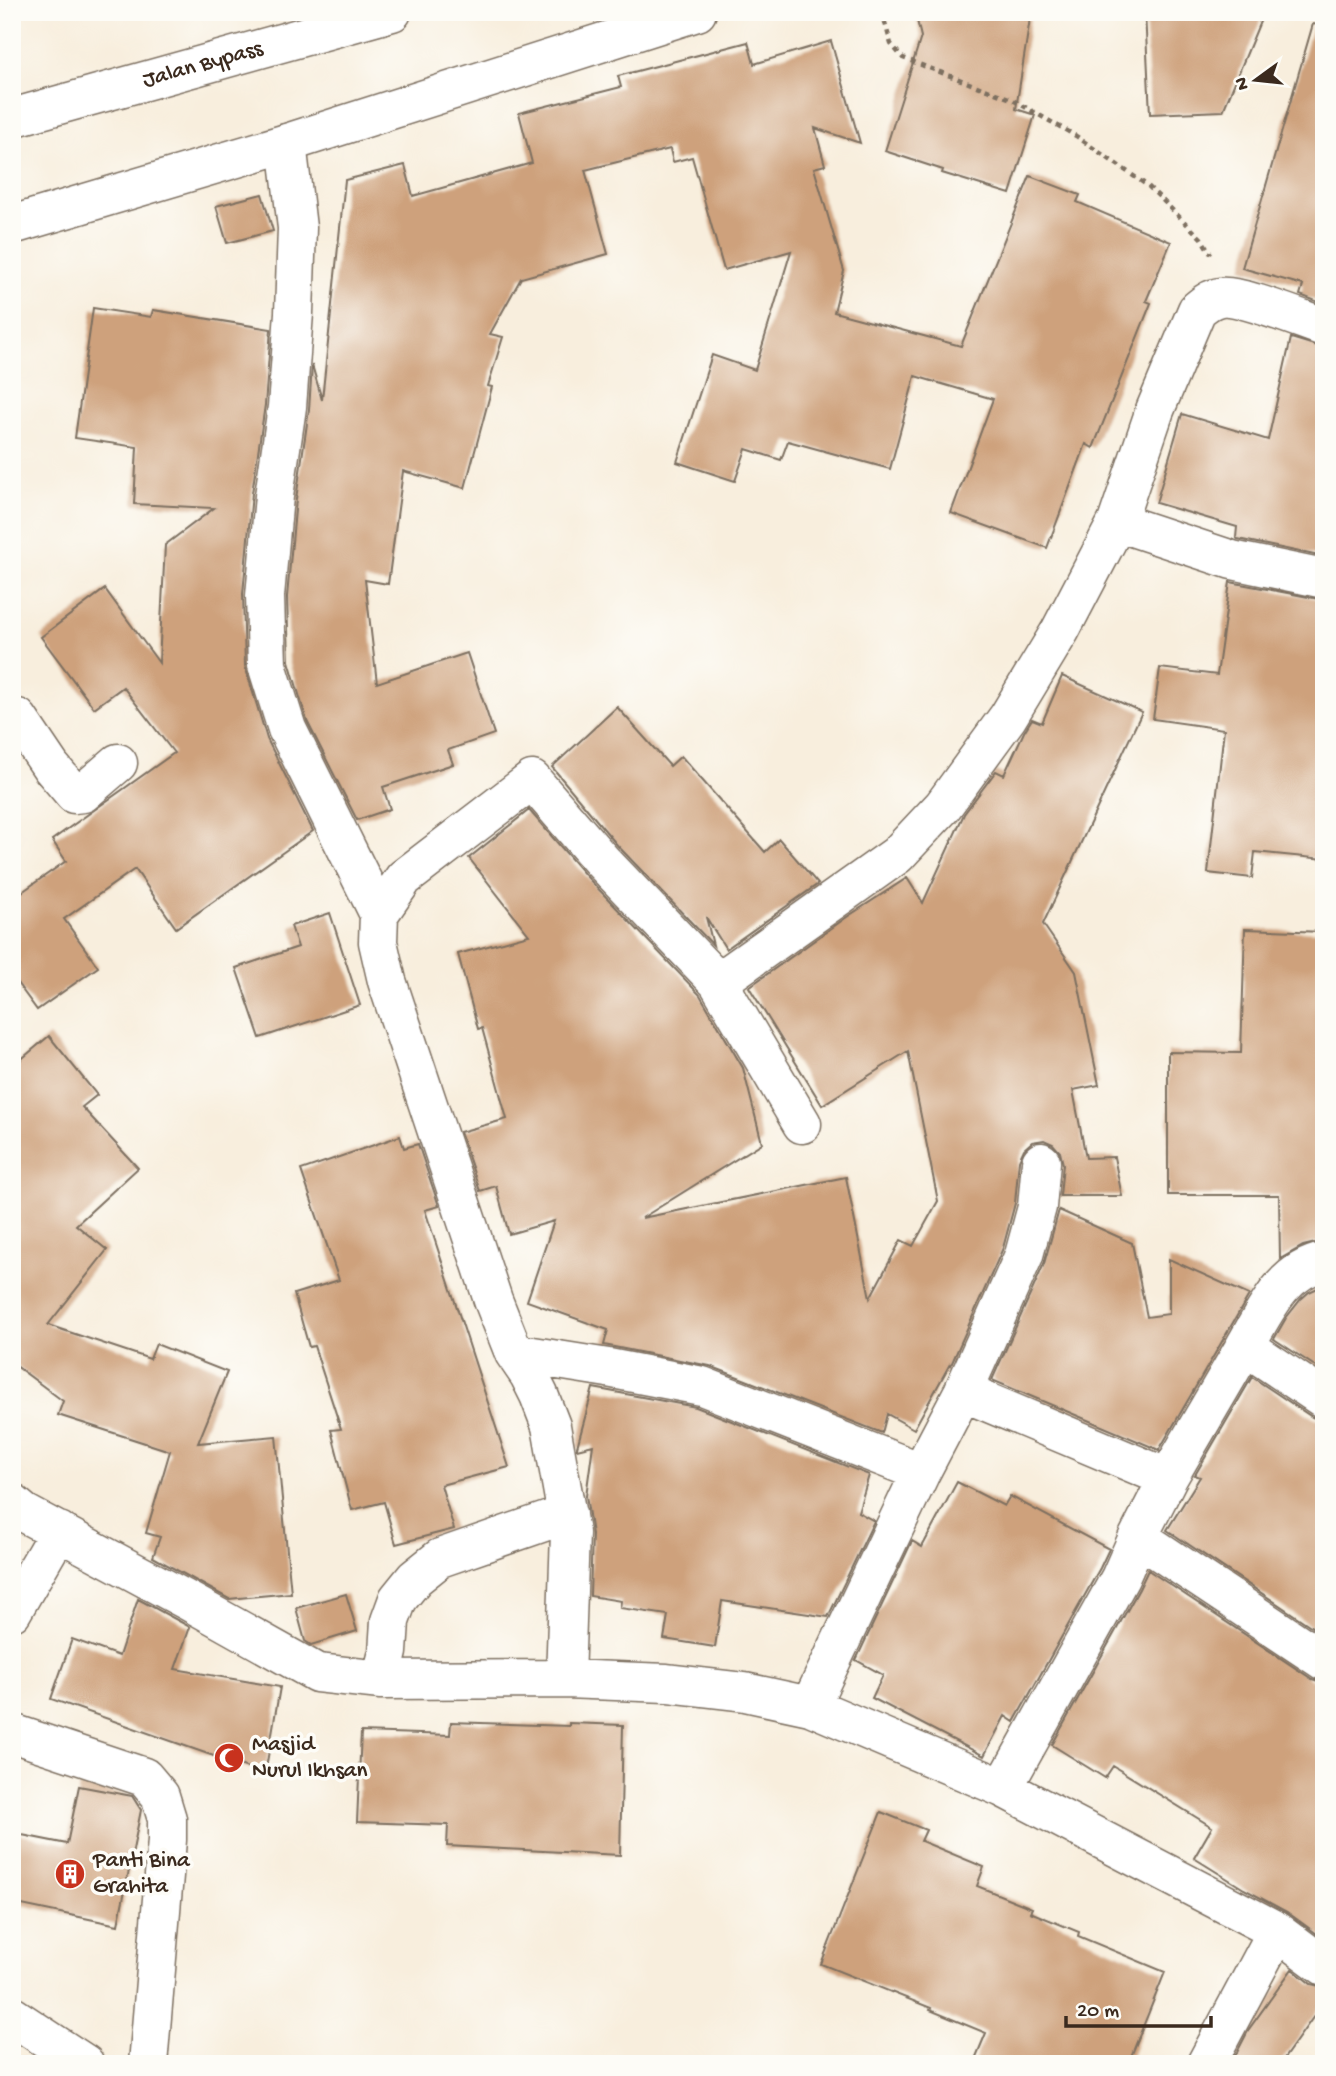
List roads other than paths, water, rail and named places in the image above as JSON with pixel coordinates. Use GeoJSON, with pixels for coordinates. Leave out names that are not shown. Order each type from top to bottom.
{"type":"FeatureCollection","features":[{"type":"Feature","properties":{"kind":"main road","name":"Jalan Bypass"},"geometry":{"type":"LineString","coordinates":[[12,118],[392,12]]}},
{"type":"Feature","properties":{"kind":"main road"},"geometry":{"type":"LineString","coordinates":[[12,225],[287,142],[695,13]]}},
{"type":"Feature","properties":{"kind":"main road"},"geometry":{"type":"LineString","coordinates":[[287,142],[297,228],[294,313],[287,407],[274,496],[265,596],[267,665],[287,729],[379,914],[378,942],[387,981],[493,1300],[514,1353],[539,1395],[551,1426],[570,1533],[565,1679]]}},
{"type":"Feature","properties":{"kind":"main road"},"geometry":{"type":"LineString","coordinates":[[718,982],[897,855],[943,806],[1008,717],[1060,631],[1117,522],[1155,410],[1197,310],[1209,300],[1224,296],[1324,327]]}},
{"type":"Feature","properties":{"kind":"main road"},"geometry":{"type":"LineString","coordinates":[[1117,522],[1232,560],[1324,579]]}},
{"type":"Feature","properties":{"kind":"main road"},"geometry":{"type":"LineString","coordinates":[[12,719],[18,718],[51,767],[74,794],[83,793],[118,763]]}},
{"type":"Feature","properties":{"kind":"main road"},"geometry":{"type":"LineString","coordinates":[[379,914],[404,878],[532,779],[602,861],[718,982],[802,1124]]}},
{"type":"Feature","properties":{"kind":"main road"},"geometry":{"type":"LineString","coordinates":[[810,1706],[921,1472],[963,1392],[1024,1255],[1037,1206],[1041,1162]]}},
{"type":"Feature","properties":{"kind":"main road"},"geometry":{"type":"LineString","coordinates":[[1003,1788],[1120,1578],[1168,1478],[1275,1296],[1292,1276],[1324,1262]]}},
{"type":"Feature","properties":{"kind":"main road"},"geometry":{"type":"LineString","coordinates":[[1245,1346],[1324,1399]]}},
{"type":"Feature","properties":{"kind":"main road"},"geometry":{"type":"LineString","coordinates":[[514,1353],[702,1386],[921,1472]]}},
{"type":"Feature","properties":{"kind":"main road"},"geometry":{"type":"LineString","coordinates":[[963,1392],[1168,1478]]}},
{"type":"Feature","properties":{"kind":"main road"},"geometry":{"type":"LineString","coordinates":[[12,1503],[24,1513],[317,1673],[381,1679],[565,1679],[667,1683],[745,1692],[810,1706],[1003,1788],[1277,1931],[1324,1966]]}},
{"type":"Feature","properties":{"kind":"main road"},"geometry":{"type":"LineString","coordinates":[[381,1679],[388,1651],[390,1621],[398,1600],[415,1578],[440,1558],[567,1514]]}},
{"type":"Feature","properties":{"kind":"main road"},"geometry":{"type":"LineString","coordinates":[[12,1612],[60,1531]]}},
{"type":"Feature","properties":{"kind":"main road"},"geometry":{"type":"LineString","coordinates":[[1138,1537],[1324,1661]]}},
{"type":"Feature","properties":{"kind":"main road"},"geometry":{"type":"LineString","coordinates":[[12,1733],[144,1777],[160,1796],[167,1819],[167,1840],[148,2064]]}},
{"type":"Feature","properties":{"kind":"main road"},"geometry":{"type":"LineString","coordinates":[[1206,2064],[1277,1931]]}},
{"type":"Feature","properties":{"kind":"main road"},"geometry":{"type":"LineString","coordinates":[[12,2017],[85,2064]]}},
{"type":"Feature","properties":{"kind":"place","name":"Masjid Nurul Ikhsan"},"geometry":{"type":"Point","coordinates":[229,1758]}},
{"type":"Feature","properties":{"kind":"place","name":"Panti Bina Grahita"},"geometry":{"type":"Point","coordinates":[70,1874]}}]}
